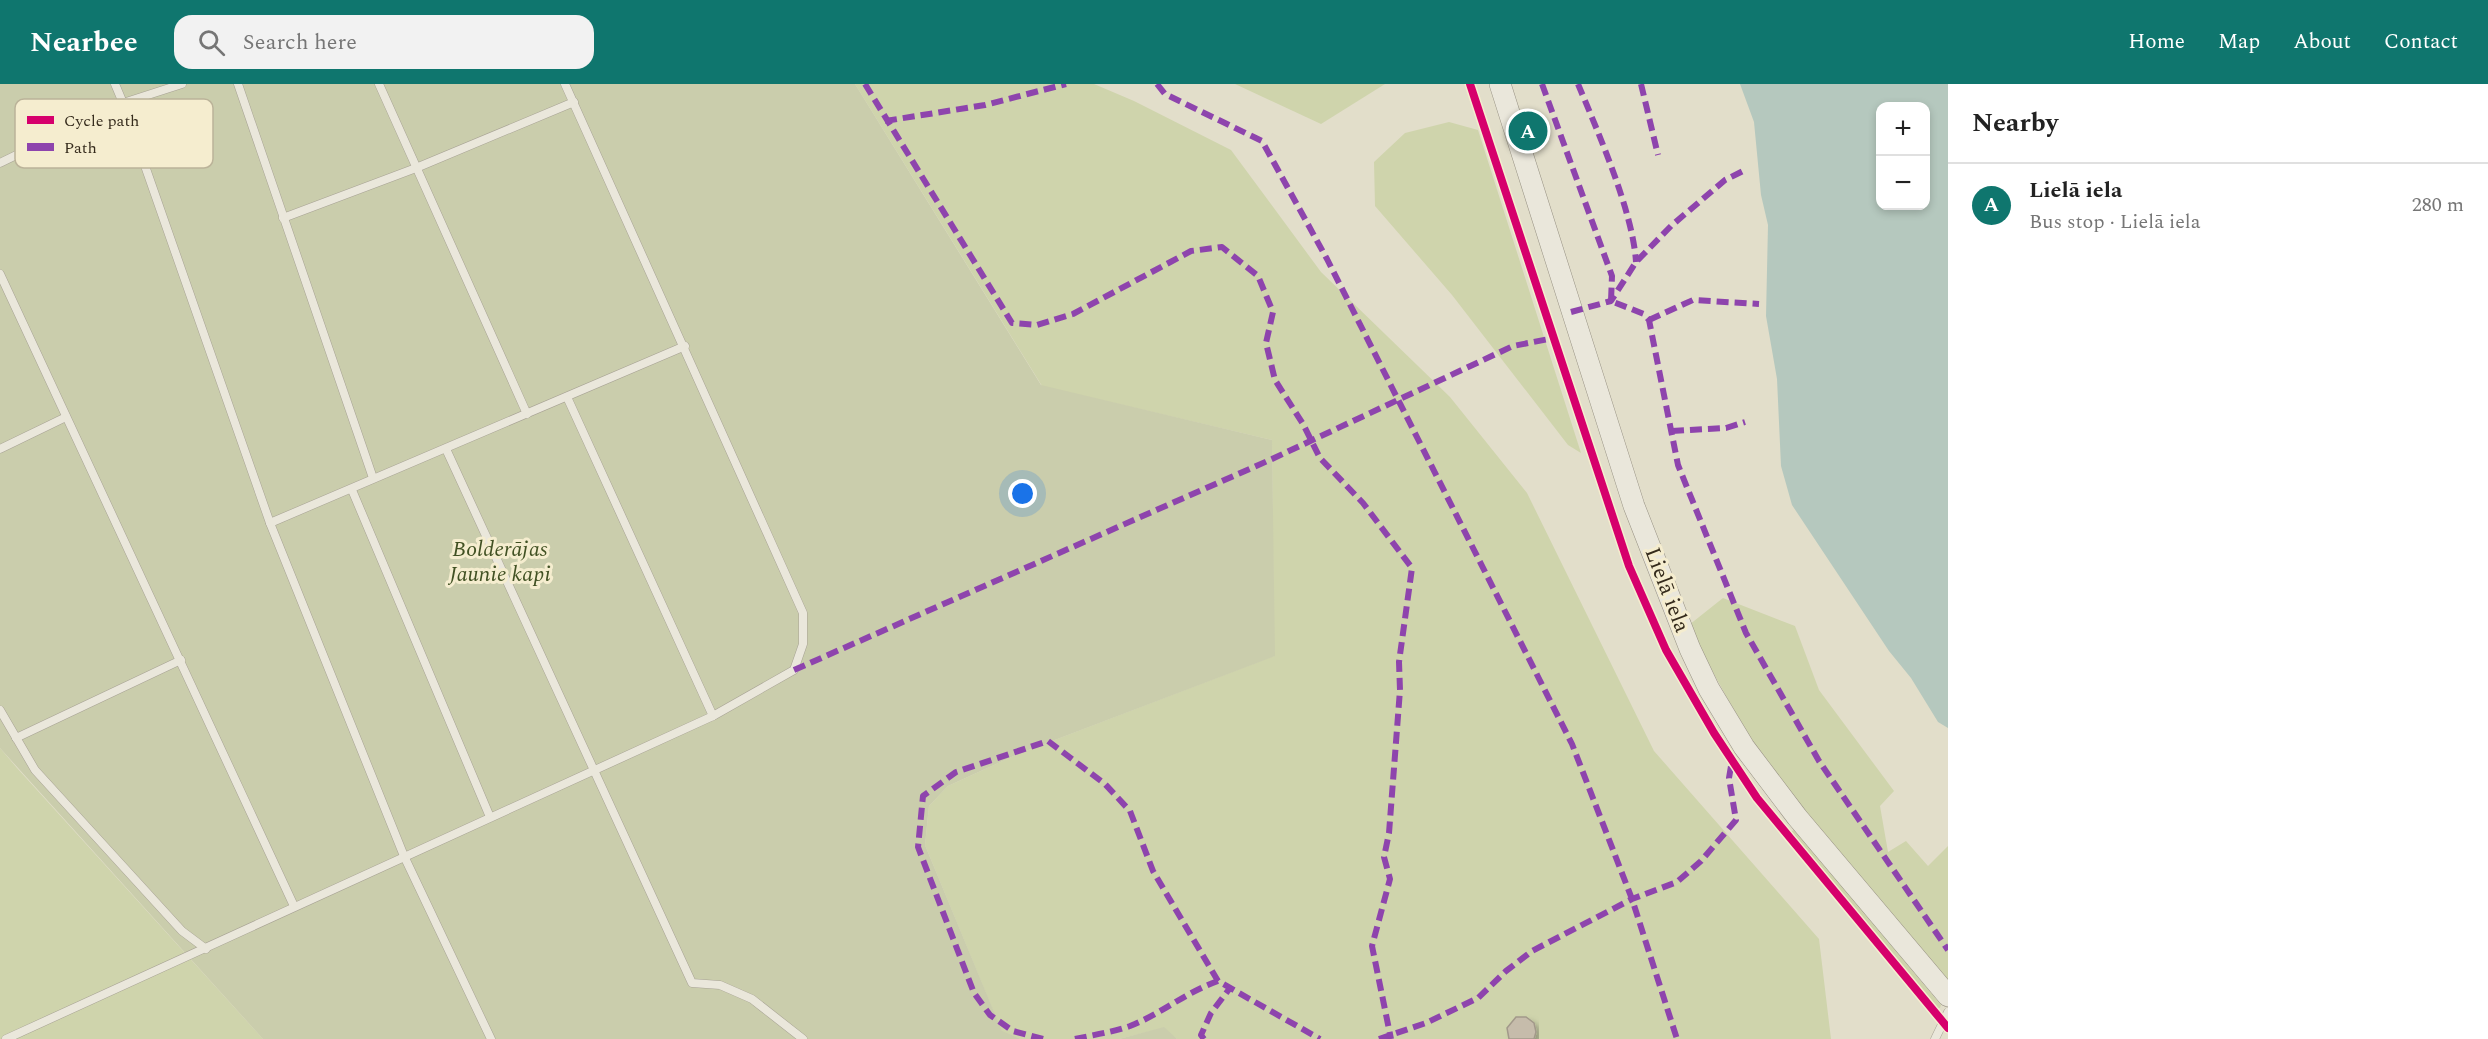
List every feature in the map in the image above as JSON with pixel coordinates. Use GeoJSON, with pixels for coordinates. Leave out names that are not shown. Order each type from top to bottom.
{"type":"FeatureCollection","features":[{"type":"Feature","properties":{"kind":"main road","name":"Lielā iela"},"geometry":{"type":"LineString","coordinates":[[1500,84],[1634,506],[1690,649],[1709,689],[1744,747],[1797,817],[1948,996]]}},
{"type":"Feature","properties":{"kind":"lane"},"geometry":{"type":"LineString","coordinates":[[115,84],[121,99]]}},
{"type":"Feature","properties":{"kind":"lane"},"geometry":{"type":"LineString","coordinates":[[135,99],[182,84]]}},
{"type":"Feature","properties":{"kind":"lane"},"geometry":{"type":"LineString","coordinates":[[238,84],[373,478]]}},
{"type":"Feature","properties":{"kind":"lane"},"geometry":{"type":"LineString","coordinates":[[379,84],[526,414]]}},
{"type":"Feature","properties":{"kind":"lane"},"geometry":{"type":"LineString","coordinates":[[6,1039],[713,716],[794,670],[803,644],[803,614],[566,84]]}},
{"type":"Feature","properties":{"kind":"lane"},"geometry":{"type":"LineString","coordinates":[[283,218],[416,168],[574,102]]}},
{"type":"Feature","properties":{"kind":"lane"},"geometry":{"type":"LineString","coordinates":[[0,163],[15,156]]}},
{"type":"Feature","properties":{"kind":"lane"},"geometry":{"type":"LineString","coordinates":[[146,168],[270,523],[404,856],[491,1039]]}},
{"type":"Feature","properties":{"kind":"lane"},"geometry":{"type":"LineString","coordinates":[[0,274],[294,906]]}},
{"type":"Feature","properties":{"kind":"lane"},"geometry":{"type":"LineString","coordinates":[[270,523],[352,490],[373,478],[685,346]]}},
{"type":"Feature","properties":{"kind":"lane"},"geometry":{"type":"LineString","coordinates":[[567,397],[713,716]]}},
{"type":"Feature","properties":{"kind":"lane"},"geometry":{"type":"LineString","coordinates":[[0,448],[66,417]]}},
{"type":"Feature","properties":{"kind":"lane"},"geometry":{"type":"LineString","coordinates":[[446,449],[592,771],[692,983],[720,985],[752,999],[803,1039]]}},
{"type":"Feature","properties":{"kind":"lane"},"geometry":{"type":"LineString","coordinates":[[352,490],[489,817]]}},
{"type":"Feature","properties":{"kind":"lane"},"geometry":{"type":"LineString","coordinates":[[16,738],[181,660]]}},
{"type":"Feature","properties":{"kind":"lane"},"geometry":{"type":"LineString","coordinates":[[0,710],[42,779],[182,931],[206,949]]}},
{"type":"Feature","properties":{"kind":"lane"},"geometry":{"type":"LineString","coordinates":[[1935,1039],[1948,1012]]}},
{"type":"Feature","properties":{"kind":"green space","name":"Bolderājas Jaunie kapi"},"geometry":{"type":"Polygon","coordinates":[[[0,84],[855,84],[1041,385],[1272,440],[1275,656],[1018,754],[948,786],[929,806],[925,845],[1002,1031],[1021,1039],[263,1039],[0,748],[0,84]]]}},
{"type":"Feature","properties":{"kind":"green space"},"geometry":{"type":"Polygon","coordinates":[[[855,84],[1094,84],[1134,101],[1231,150],[1321,272],[1450,397],[1527,493],[1654,751],[1819,939],[1831,1039],[1177,1039],[1163,1028],[1119,1039],[1021,1039],[1002,1032],[925,845],[929,806],[948,786],[1018,754],[1274,656],[1272,440],[1042,386],[855,84]]]}},
{"type":"Feature","properties":{"kind":"green space"},"geometry":{"type":"Polygon","coordinates":[[[1235,84],[1385,84],[1321,124],[1235,84]]]}},
{"type":"Feature","properties":{"kind":"green space"},"geometry":{"type":"Polygon","coordinates":[[[1449,122],[1478,130],[1581,453],[1568,445],[1452,295],[1375,206],[1374,162],[1405,133],[1449,122]]]}},
{"type":"Feature","properties":{"kind":"green space"},"geometry":{"type":"Polygon","coordinates":[[[1723,598],[1795,626],[1819,690],[1894,791],[1880,806],[1888,852],[1906,841],[1928,866],[1948,846],[1948,986],[1811,822],[1769,765],[1736,714],[1689,625],[1723,598]]]}},
{"type":"Feature","properties":{"kind":"green space"},"geometry":{"type":"Polygon","coordinates":[[[0,748],[17,768],[263,1039],[0,1039],[0,748]]]}},
{"type":"Feature","properties":{"kind":"green space"},"geometry":{"type":"Polygon","coordinates":[[[1795,829],[1941,1005],[1940,1008],[1935,1008],[1791,832],[1795,829]]]}},
{"type":"Feature","properties":{"kind":"green space"},"geometry":{"type":"Polygon","coordinates":[[[1164,1027],[1177,1039],[1119,1039],[1164,1027]]]}},
{"type":"Feature","properties":{"kind":"shaded area"},"geometry":{"type":"Polygon","coordinates":[[[1740,84],[1948,84],[1948,728],[1938,722],[1911,678],[1889,651],[1792,505],[1781,466],[1777,379],[1766,316],[1768,225],[1761,195],[1754,122],[1740,84]]]}},
{"type":"Feature","properties":{"kind":"building"},"geometry":{"type":"Polygon","coordinates":[[[1516,1017],[1526,1017],[1534,1023],[1536,1032],[1534,1039],[1509,1039],[1507,1028],[1516,1017]]]}},
{"type":"Feature","properties":{"kind":"marked path"},"geometry":{"type":"LineString","coordinates":[[865,84],[1012,323],[1037,325],[1073,314],[1191,251],[1222,247],[1258,276],[1273,312],[1266,343],[1275,380],[1303,424],[1320,458],[1363,503],[1412,568],[1399,662],[1400,690],[1389,833],[1384,857],[1390,879],[1372,946],[1391,1039]]}},
{"type":"Feature","properties":{"kind":"marked path"},"geometry":{"type":"LineString","coordinates":[[885,121],[985,105],[1066,84]]}},
{"type":"Feature","properties":{"kind":"marked path"},"geometry":{"type":"LineString","coordinates":[[1157,84],[1165,94],[1262,141],[1327,259],[1572,744],[1632,899],[1677,1039]]}},
{"type":"Feature","properties":{"kind":"marked path"},"geometry":{"type":"LineString","coordinates":[[1542,84],[1612,276],[1611,301],[1644,314],[1649,320],[1678,465],[1746,633],[1819,761],[1948,950]]}},
{"type":"Feature","properties":{"kind":"marked path"},"geometry":{"type":"LineString","coordinates":[[1578,84],[1622,196],[1636,262]]}},
{"type":"Feature","properties":{"kind":"marked path"},"geometry":{"type":"LineString","coordinates":[[1641,84],[1658,155]]}},
{"type":"Feature","properties":{"kind":"marked path"},"geometry":{"type":"LineString","coordinates":[[1571,312],[1611,301],[1636,262],[1671,226],[1725,180],[1745,170]]}},
{"type":"Feature","properties":{"kind":"marked path"},"geometry":{"type":"LineString","coordinates":[[1649,320],[1693,300],[1759,304]]}},
{"type":"Feature","properties":{"kind":"marked path"},"geometry":{"type":"LineString","coordinates":[[794,670],[1272,459],[1513,346],[1554,338]]}},
{"type":"Feature","properties":{"kind":"marked path"},"geometry":{"type":"LineString","coordinates":[[1672,431],[1726,428],[1745,422]]}},
{"type":"Feature","properties":{"kind":"marked path"},"geometry":{"type":"LineString","coordinates":[[1043,1039],[1013,1031],[990,1015],[974,993],[918,847],[923,796],[956,772],[1048,741],[1105,784],[1130,811],[1153,871],[1218,981]]}},
{"type":"Feature","properties":{"kind":"marked path"},"geometry":{"type":"LineString","coordinates":[[1379,1039],[1426,1023],[1478,998],[1506,971],[1532,951],[1632,899],[1677,882],[1701,861],[1736,820],[1729,778],[1732,760]]}},
{"type":"Feature","properties":{"kind":"marked path"},"geometry":{"type":"LineString","coordinates":[[1075,1039],[1130,1026],[1218,981],[1320,1039]]}},
{"type":"Feature","properties":{"kind":"marked path"},"geometry":{"type":"LineString","coordinates":[[1204,1039],[1201,1035],[1211,1013],[1230,988]]}},
{"type":"Feature","properties":{"kind":"cycle path"},"geometry":{"type":"LineString","coordinates":[[1470,84],[1629,566],[1666,650],[1714,733],[1757,798],[1948,1028]]}},
{"type":"Feature","properties":{"kind":"place","name":"Lielā iela"},"geometry":{"type":"Point","coordinates":[1528,131]}}]}
